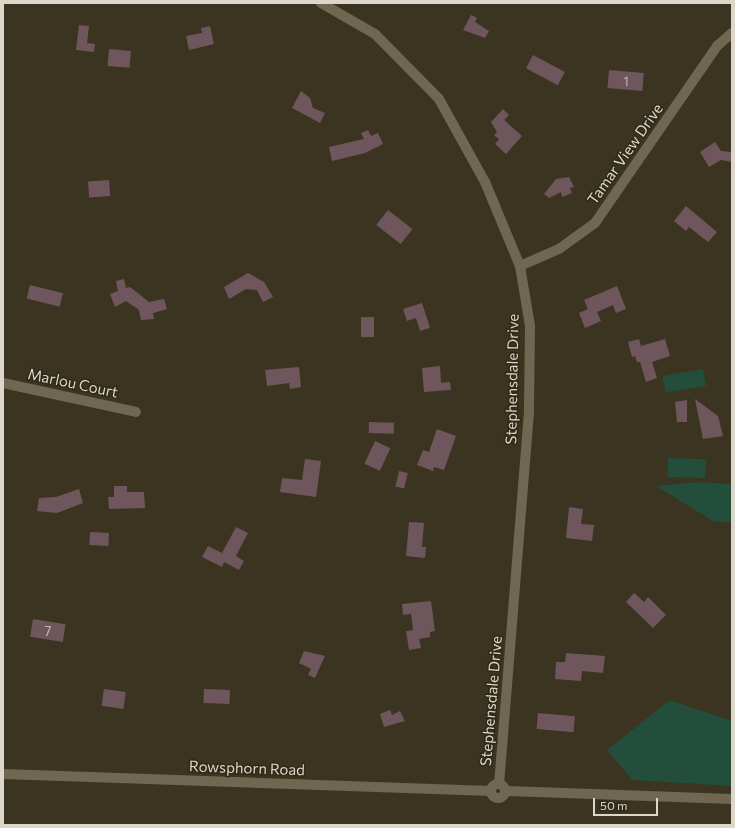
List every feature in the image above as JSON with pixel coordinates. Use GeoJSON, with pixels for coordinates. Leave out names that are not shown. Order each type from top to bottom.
{"type":"FeatureCollection","features":[{"type":"Feature","properties":{"kind":"street","name":"Stephensdale Drive"},"geometry":{"type":"LineString","coordinates":[[321,3],[375,34],[439,99],[485,182],[520,266],[530,326],[529,412],[502,788]]}},
{"type":"Feature","properties":{"kind":"street","name":"Tamar View Drive"},"geometry":{"type":"LineString","coordinates":[[520,266],[559,249],[596,223],[717,46],[732,33]]}},
{"type":"Feature","properties":{"kind":"street","name":"Marlou Court"},"geometry":{"type":"LineString","coordinates":[[3,383],[136,412]]}},
{"type":"Feature","properties":{"kind":"street","name":"Rowsphorn Road"},"geometry":{"type":"LineString","coordinates":[[3,774],[491,791],[498,799],[502,788]]}},
{"type":"Feature","properties":{"kind":"street"},"geometry":{"type":"LineString","coordinates":[[502,788],[732,799]]}},
{"type":"Feature","properties":{"kind":"green space"},"geometry":{"type":"Polygon","coordinates":[[[703,369],[706,386],[666,393],[663,376],[703,369]]]}},
{"type":"Feature","properties":{"kind":"green space"},"geometry":{"type":"Polygon","coordinates":[[[668,458],[706,459],[705,478],[667,477],[668,458]]]}},
{"type":"Feature","properties":{"kind":"green space"},"geometry":{"type":"Polygon","coordinates":[[[699,482],[732,484],[732,523],[713,521],[656,486],[699,482]]]}},
{"type":"Feature","properties":{"kind":"green space"},"geometry":{"type":"Polygon","coordinates":[[[670,700],[732,721],[732,786],[632,780],[607,750],[670,700]]]}},
{"type":"Feature","properties":{"kind":"building"},"geometry":{"type":"Polygon","coordinates":[[[471,15],[477,18],[475,22],[489,31],[485,38],[463,30],[471,15]]]}},
{"type":"Feature","properties":{"kind":"building"},"geometry":{"type":"Polygon","coordinates":[[[79,25],[89,26],[87,43],[95,44],[94,52],[76,50],[79,25]]]}},
{"type":"Feature","properties":{"kind":"building"},"geometry":{"type":"Polygon","coordinates":[[[210,26],[214,44],[189,50],[186,36],[202,33],[201,28],[210,26]]]}},
{"type":"Feature","properties":{"kind":"building"},"geometry":{"type":"Polygon","coordinates":[[[109,49],[131,51],[129,68],[108,66],[109,49]]]}},
{"type":"Feature","properties":{"kind":"building"},"geometry":{"type":"Polygon","coordinates":[[[533,55],[565,72],[558,85],[526,68],[533,55]]]}},
{"type":"Feature","properties":{"kind":"building"},"geometry":{"type":"Polygon","coordinates":[[[609,70],[644,73],[642,91],[607,88],[609,70]]]}},
{"type":"Feature","properties":{"kind":"building"},"geometry":{"type":"Polygon","coordinates":[[[301,91],[310,98],[313,108],[325,113],[320,123],[292,108],[301,91]]]}},
{"type":"Feature","properties":{"kind":"building"},"geometry":{"type":"Polygon","coordinates":[[[503,109],[509,115],[504,120],[522,136],[506,154],[495,144],[499,139],[494,135],[497,132],[491,122],[503,109]]]}},
{"type":"Feature","properties":{"kind":"building"},"geometry":{"type":"Polygon","coordinates":[[[368,130],[371,136],[378,133],[383,144],[365,153],[332,161],[329,147],[364,139],[361,133],[368,130]]]}},
{"type":"Feature","properties":{"kind":"building"},"geometry":{"type":"Polygon","coordinates":[[[715,142],[721,151],[732,152],[732,162],[721,160],[709,167],[700,152],[715,142]]]}},
{"type":"Feature","properties":{"kind":"building"},"geometry":{"type":"Polygon","coordinates":[[[569,177],[574,187],[570,188],[572,193],[562,197],[561,192],[549,198],[544,194],[556,179],[569,177]]]}},
{"type":"Feature","properties":{"kind":"building"},"geometry":{"type":"Polygon","coordinates":[[[109,180],[110,196],[89,197],[88,181],[109,180]]]}},
{"type":"Feature","properties":{"kind":"building"},"geometry":{"type":"Polygon","coordinates":[[[686,206],[717,232],[708,242],[689,227],[686,231],[674,221],[686,206]]]}},
{"type":"Feature","properties":{"kind":"building"},"geometry":{"type":"Polygon","coordinates":[[[388,210],[412,229],[401,244],[376,225],[388,210]]]}},
{"type":"Feature","properties":{"kind":"building"},"geometry":{"type":"Polygon","coordinates":[[[248,273],[264,282],[273,297],[263,302],[257,290],[246,289],[229,299],[224,287],[248,273]]]}},
{"type":"Feature","properties":{"kind":"building"},"geometry":{"type":"Polygon","coordinates":[[[124,279],[126,288],[130,287],[149,302],[164,299],[167,309],[153,313],[154,319],[141,320],[139,310],[126,301],[115,307],[110,294],[118,291],[116,281],[124,279]]]}},
{"type":"Feature","properties":{"kind":"building"},"geometry":{"type":"Polygon","coordinates":[[[30,285],[63,293],[60,307],[27,299],[30,285]]]}},
{"type":"Feature","properties":{"kind":"building"},"geometry":{"type":"Polygon","coordinates":[[[617,286],[626,309],[616,313],[613,305],[597,312],[601,321],[585,328],[579,313],[588,309],[584,300],[617,286]]]}},
{"type":"Feature","properties":{"kind":"building"},"geometry":{"type":"Polygon","coordinates":[[[422,303],[430,328],[420,331],[416,318],[407,321],[403,309],[422,303]]]}},
{"type":"Feature","properties":{"kind":"building"},"geometry":{"type":"Polygon","coordinates":[[[361,317],[374,317],[374,337],[361,337],[361,317]]]}},
{"type":"Feature","properties":{"kind":"building"},"geometry":{"type":"Polygon","coordinates":[[[639,339],[641,346],[665,339],[670,356],[652,362],[657,378],[646,382],[640,362],[637,362],[635,356],[632,357],[628,342],[639,339]]]}},
{"type":"Feature","properties":{"kind":"building"},"geometry":{"type":"Polygon","coordinates":[[[440,366],[441,383],[450,382],[451,390],[424,392],[422,368],[440,366]]]}},
{"type":"Feature","properties":{"kind":"building"},"geometry":{"type":"Polygon","coordinates":[[[299,367],[301,387],[290,389],[289,383],[267,386],[265,370],[299,367]]]}},
{"type":"Feature","properties":{"kind":"building"},"geometry":{"type":"Polygon","coordinates":[[[695,399],[718,416],[723,436],[703,439],[695,399]]]}},
{"type":"Feature","properties":{"kind":"building"},"geometry":{"type":"Polygon","coordinates":[[[687,400],[687,422],[677,422],[675,402],[687,400]]]}},
{"type":"Feature","properties":{"kind":"building"},"geometry":{"type":"Polygon","coordinates":[[[369,422],[394,423],[394,434],[369,433],[369,422]]]}},
{"type":"Feature","properties":{"kind":"building"},"geometry":{"type":"Polygon","coordinates":[[[437,429],[456,436],[444,470],[434,467],[433,471],[417,465],[423,450],[429,452],[437,429]]]}},
{"type":"Feature","properties":{"kind":"building"},"geometry":{"type":"Polygon","coordinates":[[[375,441],[390,448],[380,471],[364,464],[375,441]]]}},
{"type":"Feature","properties":{"kind":"building"},"geometry":{"type":"Polygon","coordinates":[[[305,459],[321,461],[316,497],[280,492],[282,478],[302,480],[305,459]]]}},
{"type":"Feature","properties":{"kind":"building"},"geometry":{"type":"Polygon","coordinates":[[[399,471],[408,473],[404,489],[395,487],[399,471]]]}},
{"type":"Feature","properties":{"kind":"building"},"geometry":{"type":"Polygon","coordinates":[[[114,486],[127,486],[127,492],[144,492],[145,508],[109,509],[108,497],[114,497],[114,486]]]}},
{"type":"Feature","properties":{"kind":"building"},"geometry":{"type":"Polygon","coordinates":[[[79,489],[83,503],[57,513],[37,511],[39,498],[56,497],[79,489]]]}},
{"type":"Feature","properties":{"kind":"building"},"geometry":{"type":"Polygon","coordinates":[[[569,507],[583,509],[581,524],[594,525],[592,541],[566,538],[569,507]]]}},
{"type":"Feature","properties":{"kind":"building"},"geometry":{"type":"Polygon","coordinates":[[[409,522],[424,523],[422,547],[426,547],[425,558],[406,556],[409,522]]]}},
{"type":"Feature","properties":{"kind":"building"},"geometry":{"type":"Polygon","coordinates":[[[236,527],[248,533],[236,556],[244,561],[239,570],[224,562],[222,567],[202,557],[208,546],[222,553],[236,527]]]}},
{"type":"Feature","properties":{"kind":"building"},"geometry":{"type":"Polygon","coordinates":[[[90,532],[109,533],[108,546],[89,545],[90,532]]]}},
{"type":"Feature","properties":{"kind":"building"},"geometry":{"type":"Polygon","coordinates":[[[634,593],[644,602],[648,597],[666,615],[653,628],[626,602],[634,593]]]}},
{"type":"Feature","properties":{"kind":"building"},"geometry":{"type":"Polygon","coordinates":[[[431,601],[435,631],[430,632],[430,637],[419,639],[421,648],[409,650],[406,631],[413,630],[411,614],[403,615],[402,604],[431,601]]]}},
{"type":"Feature","properties":{"kind":"building"},"geometry":{"type":"Polygon","coordinates":[[[33,619],[66,624],[63,642],[30,637],[33,619]]]}},
{"type":"Feature","properties":{"kind":"building"},"geometry":{"type":"Polygon","coordinates":[[[304,651],[325,656],[315,678],[308,675],[311,669],[299,663],[304,651]]]}},
{"type":"Feature","properties":{"kind":"building"},"geometry":{"type":"Polygon","coordinates":[[[566,653],[605,656],[603,673],[582,671],[581,681],[555,679],[556,662],[565,662],[566,653]]]}},
{"type":"Feature","properties":{"kind":"building"},"geometry":{"type":"Polygon","coordinates":[[[104,689],[126,692],[123,709],[102,706],[104,689]]]}},
{"type":"Feature","properties":{"kind":"building"},"geometry":{"type":"Polygon","coordinates":[[[204,689],[230,690],[229,704],[204,703],[204,689]]]}},
{"type":"Feature","properties":{"kind":"building"},"geometry":{"type":"Polygon","coordinates":[[[390,710],[392,715],[400,711],[405,721],[384,727],[380,714],[390,710]]]}},
{"type":"Feature","properties":{"kind":"building"},"geometry":{"type":"Polygon","coordinates":[[[538,713],[575,716],[573,732],[537,729],[538,713]]]}}]}
